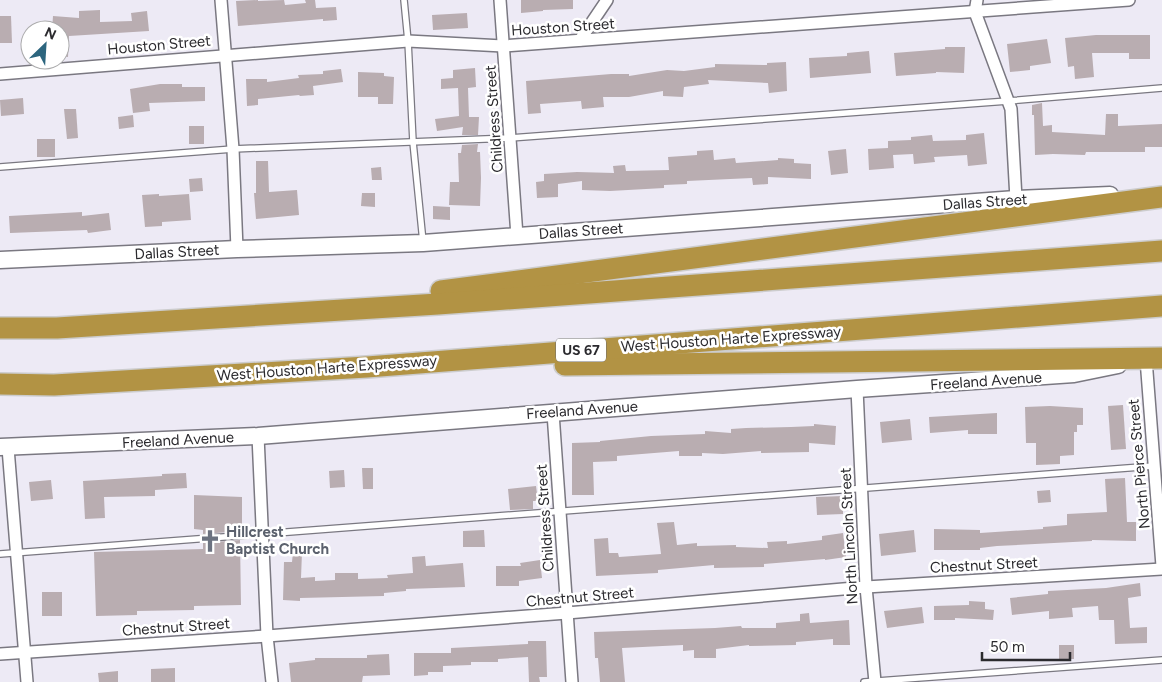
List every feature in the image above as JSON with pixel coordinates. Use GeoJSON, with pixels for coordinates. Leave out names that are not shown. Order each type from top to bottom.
{"type":"FeatureCollection","features":[{"type":"Feature","properties":{"kind":"highway"},"geometry":{"type":"LineString","coordinates":[[253,315],[1162,197]]}},
{"type":"Feature","properties":{"kind":"highway"},"geometry":{"type":"LineString","coordinates":[[0,328],[57,328],[438,304],[1162,250]]}},
{"type":"Feature","properties":{"kind":"highway","name":"West Houston Harte Expressway"},"geometry":{"type":"LineString","coordinates":[[0,384],[54,385],[367,367],[1162,306]]}},
{"type":"Feature","properties":{"kind":"highway"},"geometry":{"type":"LineString","coordinates":[[367,367],[1156,358]]}},
{"type":"Feature","properties":{"kind":"main road","name":"Dallas Street"},"geometry":{"type":"LineString","coordinates":[[0,260],[424,243],[1016,199],[1162,193]]}},
{"type":"Feature","properties":{"kind":"main road","name":"Freeland Avenue"},"geometry":{"type":"LineString","coordinates":[[4,448],[258,436],[1074,374],[1156,358]]}},
{"type":"Feature","properties":{"kind":"street"},"geometry":{"type":"LineString","coordinates":[[221,0],[233,149],[237,249]]}},
{"type":"Feature","properties":{"kind":"street","name":"Childress Street"},"geometry":{"type":"LineString","coordinates":[[500,0],[518,236]]}},
{"type":"Feature","properties":{"kind":"street"},"geometry":{"type":"LineString","coordinates":[[580,40],[607,0]]}},
{"type":"Feature","properties":{"kind":"street"},"geometry":{"type":"LineString","coordinates":[[977,0],[975,12],[1011,109],[1016,199]]}},
{"type":"Feature","properties":{"kind":"street","name":"Houston Street"},"geometry":{"type":"LineString","coordinates":[[0,74],[408,41],[503,46],[1129,0]]}},
{"type":"Feature","properties":{"kind":"street","name":"North Pierce Street"},"geometry":{"type":"LineString","coordinates":[[1156,358],[1158,453],[1154,466],[1162,568]]}},
{"type":"Feature","properties":{"kind":"street","name":"North Lincoln Street"},"geometry":{"type":"LineString","coordinates":[[857,389],[871,682]]}},
{"type":"Feature","properties":{"kind":"street","name":"Childress Street"},"geometry":{"type":"LineString","coordinates":[[552,413],[572,682]]}},
{"type":"Feature","properties":{"kind":"street"},"geometry":{"type":"LineString","coordinates":[[258,436],[267,636],[272,682]]}},
{"type":"Feature","properties":{"kind":"street"},"geometry":{"type":"LineString","coordinates":[[4,448],[16,553],[27,682]]}},
{"type":"Feature","properties":{"kind":"street","name":"Chestnut Street"},"geometry":{"type":"LineString","coordinates":[[0,654],[567,613],[866,587],[1162,568]]}},
{"type":"Feature","properties":{"kind":"lane"},"geometry":{"type":"LineString","coordinates":[[404,0],[413,142],[424,243]]}},
{"type":"Feature","properties":{"kind":"lane"},"geometry":{"type":"LineString","coordinates":[[0,168],[233,149],[510,138],[1162,88]]}},
{"type":"Feature","properties":{"kind":"lane"},"geometry":{"type":"LineString","coordinates":[[0,554],[1154,466]]}},
{"type":"Feature","properties":{"kind":"lane"},"geometry":{"type":"LineString","coordinates":[[871,682],[1162,660]]}},
{"type":"Feature","properties":{"kind":"building"},"geometry":{"type":"Polygon","coordinates":[[[284,0],[285,5],[306,3],[305,0],[315,0],[316,8],[336,7],[337,20],[323,21],[323,19],[238,26],[236,1],[284,0]]]}},
{"type":"Feature","properties":{"kind":"building"},"geometry":{"type":"Polygon","coordinates":[[[521,0],[573,0],[573,9],[521,13],[521,0]]]}},
{"type":"Feature","properties":{"kind":"building"},"geometry":{"type":"Polygon","coordinates":[[[100,10],[100,22],[132,21],[131,13],[147,11],[149,31],[70,36],[70,20],[53,20],[53,16],[79,18],[79,11],[100,10]]]}},
{"type":"Feature","properties":{"kind":"building"},"geometry":{"type":"Polygon","coordinates":[[[467,13],[468,28],[433,30],[432,15],[467,13]]]}},
{"type":"Feature","properties":{"kind":"building"},"geometry":{"type":"Polygon","coordinates":[[[0,16],[11,16],[12,43],[0,43],[0,16]]]}},
{"type":"Feature","properties":{"kind":"building"},"geometry":{"type":"Polygon","coordinates":[[[1096,35],[1150,35],[1150,59],[1129,59],[1129,53],[1092,53],[1094,77],[1075,79],[1074,66],[1068,67],[1065,38],[1096,35]]]}},
{"type":"Feature","properties":{"kind":"building"},"geometry":{"type":"Polygon","coordinates":[[[1047,39],[1051,63],[1030,66],[1030,70],[1010,72],[1007,44],[1047,39]]]}},
{"type":"Feature","properties":{"kind":"building"},"geometry":{"type":"Polygon","coordinates":[[[945,47],[965,47],[964,73],[936,72],[896,76],[894,53],[945,49],[945,47]]]}},
{"type":"Feature","properties":{"kind":"building"},"geometry":{"type":"Polygon","coordinates":[[[869,51],[871,73],[810,78],[809,58],[847,56],[847,53],[869,51]]]}},
{"type":"Feature","properties":{"kind":"building"},"geometry":{"type":"Polygon","coordinates":[[[786,62],[787,91],[769,93],[768,83],[708,80],[709,84],[684,87],[683,97],[663,96],[663,91],[629,97],[603,97],[604,107],[582,109],[581,101],[540,104],[541,113],[528,114],[526,81],[611,74],[629,74],[629,76],[667,70],[684,71],[715,67],[715,64],[767,65],[767,63],[786,62]]]}},
{"type":"Feature","properties":{"kind":"building"},"geometry":{"type":"Polygon","coordinates":[[[475,68],[476,87],[468,88],[469,117],[479,117],[478,135],[462,135],[463,127],[437,131],[435,119],[459,116],[458,88],[441,89],[441,79],[453,78],[453,70],[475,68]]]}},
{"type":"Feature","properties":{"kind":"building"},"geometry":{"type":"Polygon","coordinates":[[[341,69],[343,82],[313,86],[314,95],[258,99],[258,105],[247,106],[246,79],[267,79],[267,82],[299,78],[298,75],[323,74],[323,71],[341,69]]]}},
{"type":"Feature","properties":{"kind":"building"},"geometry":{"type":"Polygon","coordinates":[[[358,72],[384,73],[384,76],[394,77],[393,104],[378,104],[378,97],[358,97],[358,72]]]}},
{"type":"Feature","properties":{"kind":"building"},"geometry":{"type":"Polygon","coordinates":[[[160,84],[182,84],[182,87],[205,87],[205,101],[149,103],[150,111],[133,113],[130,89],[160,84]]]}},
{"type":"Feature","properties":{"kind":"building"},"geometry":{"type":"Polygon","coordinates":[[[23,98],[24,114],[1,116],[0,100],[23,98]]]}},
{"type":"Feature","properties":{"kind":"building"},"geometry":{"type":"Polygon","coordinates":[[[1042,103],[1043,126],[1052,125],[1052,132],[1105,135],[1106,114],[1118,114],[1118,126],[1162,124],[1162,147],[1145,147],[1145,152],[1086,152],[1085,155],[1035,155],[1032,105],[1042,103]]]}},
{"type":"Feature","properties":{"kind":"building"},"geometry":{"type":"Polygon","coordinates":[[[64,109],[76,109],[78,138],[67,139],[64,109]]]}},
{"type":"Feature","properties":{"kind":"building"},"geometry":{"type":"Polygon","coordinates":[[[133,115],[134,127],[119,129],[118,117],[133,115]]]}},
{"type":"Feature","properties":{"kind":"building"},"geometry":{"type":"Polygon","coordinates":[[[189,126],[204,126],[204,144],[189,144],[189,126]]]}},
{"type":"Feature","properties":{"kind":"building"},"geometry":{"type":"Polygon","coordinates":[[[984,133],[987,164],[968,166],[967,155],[934,157],[935,162],[914,164],[913,154],[893,155],[894,168],[869,170],[868,149],[888,148],[888,141],[911,140],[911,137],[932,135],[933,141],[966,140],[966,135],[984,133]]]}},
{"type":"Feature","properties":{"kind":"building"},"geometry":{"type":"Polygon","coordinates":[[[37,139],[55,139],[55,157],[37,157],[37,139]]]}},
{"type":"Feature","properties":{"kind":"building"},"geometry":{"type":"Polygon","coordinates":[[[478,144],[477,152],[480,152],[481,178],[480,206],[449,205],[450,182],[459,182],[458,153],[461,153],[462,145],[478,144]]]}},
{"type":"Feature","properties":{"kind":"building"},"geometry":{"type":"Polygon","coordinates":[[[846,149],[848,173],[831,175],[828,151],[846,149]]]}},
{"type":"Feature","properties":{"kind":"building"},"geometry":{"type":"Polygon","coordinates":[[[713,150],[714,160],[735,158],[736,163],[778,160],[778,158],[794,159],[794,163],[811,164],[811,179],[768,177],[768,184],[753,185],[752,178],[687,181],[687,184],[664,185],[664,188],[610,191],[582,190],[582,181],[558,184],[558,197],[537,198],[536,182],[544,181],[544,174],[577,172],[614,173],[613,166],[625,165],[626,171],[669,170],[668,157],[697,155],[697,151],[713,150]]]}},
{"type":"Feature","properties":{"kind":"building"},"geometry":{"type":"Polygon","coordinates":[[[256,161],[268,161],[269,192],[297,190],[299,215],[256,219],[254,193],[256,193],[256,161]]]}},
{"type":"Feature","properties":{"kind":"building"},"geometry":{"type":"Polygon","coordinates":[[[381,167],[382,180],[372,180],[371,168],[381,167]]]}},
{"type":"Feature","properties":{"kind":"building"},"geometry":{"type":"Polygon","coordinates":[[[202,178],[203,191],[190,192],[189,179],[202,178]]]}},
{"type":"Feature","properties":{"kind":"building"},"geometry":{"type":"Polygon","coordinates":[[[362,193],[375,193],[375,207],[361,206],[362,193]]]}},
{"type":"Feature","properties":{"kind":"building"},"geometry":{"type":"Polygon","coordinates":[[[159,194],[159,196],[189,194],[191,220],[162,222],[162,226],[145,227],[142,195],[159,194]]]}},
{"type":"Feature","properties":{"kind":"building"},"geometry":{"type":"Polygon","coordinates":[[[433,206],[450,207],[450,220],[433,219],[433,206]]]}},
{"type":"Feature","properties":{"kind":"building"},"geometry":{"type":"Polygon","coordinates":[[[82,212],[82,216],[109,213],[111,230],[88,233],[87,230],[10,233],[9,216],[82,212]]]}},
{"type":"Feature","properties":{"kind":"building"},"geometry":{"type":"Polygon","coordinates":[[[1123,405],[1126,449],[1111,450],[1108,406],[1123,405]]]}},
{"type":"Feature","properties":{"kind":"building"},"geometry":{"type":"Polygon","coordinates":[[[1025,407],[1083,408],[1083,425],[1077,425],[1077,432],[1074,432],[1074,455],[1060,456],[1060,464],[1036,465],[1036,443],[1026,443],[1025,407]]]}},
{"type":"Feature","properties":{"kind":"building"},"geometry":{"type":"Polygon","coordinates":[[[997,413],[997,434],[968,434],[968,430],[930,433],[929,417],[997,413]]]}},
{"type":"Feature","properties":{"kind":"building"},"geometry":{"type":"Polygon","coordinates":[[[910,419],[912,440],[882,443],[880,422],[910,419]]]}},
{"type":"Feature","properties":{"kind":"building"},"geometry":{"type":"Polygon","coordinates":[[[814,424],[836,426],[835,445],[809,443],[809,452],[761,453],[761,451],[723,454],[702,453],[702,456],[679,456],[679,451],[617,456],[617,461],[593,462],[594,495],[572,495],[572,443],[651,436],[705,434],[705,431],[731,433],[731,429],[814,426],[814,424]]]}},
{"type":"Feature","properties":{"kind":"building"},"geometry":{"type":"Polygon","coordinates":[[[362,468],[373,468],[373,489],[363,489],[362,468]]]}},
{"type":"Feature","properties":{"kind":"building"},"geometry":{"type":"Polygon","coordinates":[[[344,470],[345,487],[330,488],[329,471],[344,470]]]}},
{"type":"Feature","properties":{"kind":"building"},"geometry":{"type":"Polygon","coordinates":[[[186,473],[187,488],[155,490],[155,496],[104,497],[105,518],[85,519],[83,481],[186,473]]]}},
{"type":"Feature","properties":{"kind":"building"},"geometry":{"type":"Polygon","coordinates":[[[1125,478],[1127,522],[1136,522],[1136,541],[1092,540],[997,546],[980,548],[980,550],[934,550],[934,529],[980,530],[980,533],[1043,529],[1043,527],[1067,525],[1067,514],[1107,512],[1105,479],[1125,478]]]}},
{"type":"Feature","properties":{"kind":"building"},"geometry":{"type":"Polygon","coordinates":[[[51,480],[53,499],[31,501],[29,482],[51,480]]]}},
{"type":"Feature","properties":{"kind":"building"},"geometry":{"type":"Polygon","coordinates":[[[536,486],[538,501],[533,501],[533,509],[510,510],[508,489],[536,486]]]}},
{"type":"Feature","properties":{"kind":"building"},"geometry":{"type":"Polygon","coordinates":[[[1050,490],[1051,502],[1038,503],[1037,491],[1050,490]]]}},
{"type":"Feature","properties":{"kind":"building"},"geometry":{"type":"Polygon","coordinates":[[[194,495],[242,497],[242,531],[203,534],[203,530],[194,529],[194,495]]]}},
{"type":"Feature","properties":{"kind":"building"},"geometry":{"type":"Polygon","coordinates":[[[843,496],[843,514],[817,515],[816,497],[843,496]]]}},
{"type":"Feature","properties":{"kind":"building"},"geometry":{"type":"Polygon","coordinates":[[[674,522],[677,545],[697,543],[697,546],[736,545],[736,547],[768,548],[767,542],[787,541],[787,544],[822,540],[822,536],[843,533],[846,557],[764,564],[764,567],[714,568],[714,565],[658,570],[658,573],[596,576],[594,539],[608,538],[609,553],[618,553],[619,557],[661,554],[657,523],[674,522]]]}},
{"type":"Feature","properties":{"kind":"building"},"geometry":{"type":"Polygon","coordinates":[[[484,530],[485,547],[463,547],[463,531],[484,530]]]}},
{"type":"Feature","properties":{"kind":"building"},"geometry":{"type":"Polygon","coordinates":[[[914,530],[916,552],[881,556],[879,534],[914,530]]]}},
{"type":"Feature","properties":{"kind":"building"},"geometry":{"type":"Polygon","coordinates":[[[240,540],[241,605],[194,606],[194,610],[137,611],[137,615],[96,616],[94,552],[203,549],[203,543],[240,540]]]}},
{"type":"Feature","properties":{"kind":"building"},"geometry":{"type":"Polygon","coordinates":[[[293,552],[302,552],[301,578],[315,577],[315,581],[335,580],[335,573],[358,573],[358,579],[388,578],[387,575],[413,573],[412,557],[425,556],[426,566],[463,563],[465,587],[406,589],[406,591],[384,593],[384,596],[300,598],[300,601],[283,600],[284,562],[292,562],[293,552]]]}},
{"type":"Feature","properties":{"kind":"building"},"geometry":{"type":"Polygon","coordinates":[[[540,560],[542,578],[519,581],[519,586],[496,586],[496,566],[521,566],[520,563],[540,560]]]}},
{"type":"Feature","properties":{"kind":"building"},"geometry":{"type":"Polygon","coordinates":[[[1140,583],[1141,596],[1128,598],[1130,628],[1147,627],[1147,643],[1115,644],[1114,620],[1099,620],[1098,606],[1072,608],[1073,617],[1049,619],[1049,611],[1012,615],[1010,598],[1048,594],[1048,591],[1106,588],[1140,583]]]}},
{"type":"Feature","properties":{"kind":"building"},"geometry":{"type":"Polygon","coordinates":[[[42,592],[62,592],[62,616],[42,616],[42,592]]]}},
{"type":"Feature","properties":{"kind":"building"},"geometry":{"type":"Polygon","coordinates":[[[969,601],[985,602],[985,609],[994,610],[993,620],[955,618],[955,620],[934,620],[934,606],[969,605],[969,601]]]}},
{"type":"Feature","properties":{"kind":"building"},"geometry":{"type":"Polygon","coordinates":[[[922,607],[924,623],[887,628],[884,611],[922,607]]]}},
{"type":"Feature","properties":{"kind":"building"},"geometry":{"type":"Polygon","coordinates":[[[809,613],[810,623],[849,620],[850,645],[833,645],[833,639],[796,642],[796,645],[749,645],[716,649],[716,658],[694,658],[694,650],[683,651],[683,645],[622,648],[625,682],[600,682],[598,658],[595,658],[594,632],[741,626],[742,628],[776,628],[776,623],[800,621],[800,614],[809,613]]]}},
{"type":"Feature","properties":{"kind":"building"},"geometry":{"type":"Polygon","coordinates":[[[528,641],[546,641],[547,677],[539,677],[540,682],[529,682],[528,657],[498,659],[498,662],[471,662],[471,665],[443,666],[443,672],[428,672],[428,675],[414,676],[414,653],[451,653],[451,648],[528,644],[528,641]]]}},
{"type":"Feature","properties":{"kind":"building"},"geometry":{"type":"Polygon","coordinates":[[[1059,645],[1074,645],[1074,659],[1059,659],[1059,645]]]}},
{"type":"Feature","properties":{"kind":"building"},"geometry":{"type":"Polygon","coordinates":[[[389,654],[390,675],[363,676],[362,682],[291,682],[289,663],[315,660],[315,658],[367,658],[367,655],[389,654]]]}},
{"type":"Feature","properties":{"kind":"building"},"geometry":{"type":"Polygon","coordinates":[[[175,668],[175,682],[151,682],[151,669],[175,668]]]}},
{"type":"Feature","properties":{"kind":"building"},"geometry":{"type":"Polygon","coordinates":[[[118,671],[118,682],[99,682],[98,673],[118,671]]]}},
{"type":"Feature","properties":{"kind":"place","name":"Hillcrest Baptist Church"},"geometry":{"type":"Point","coordinates":[210,541]}}]}
